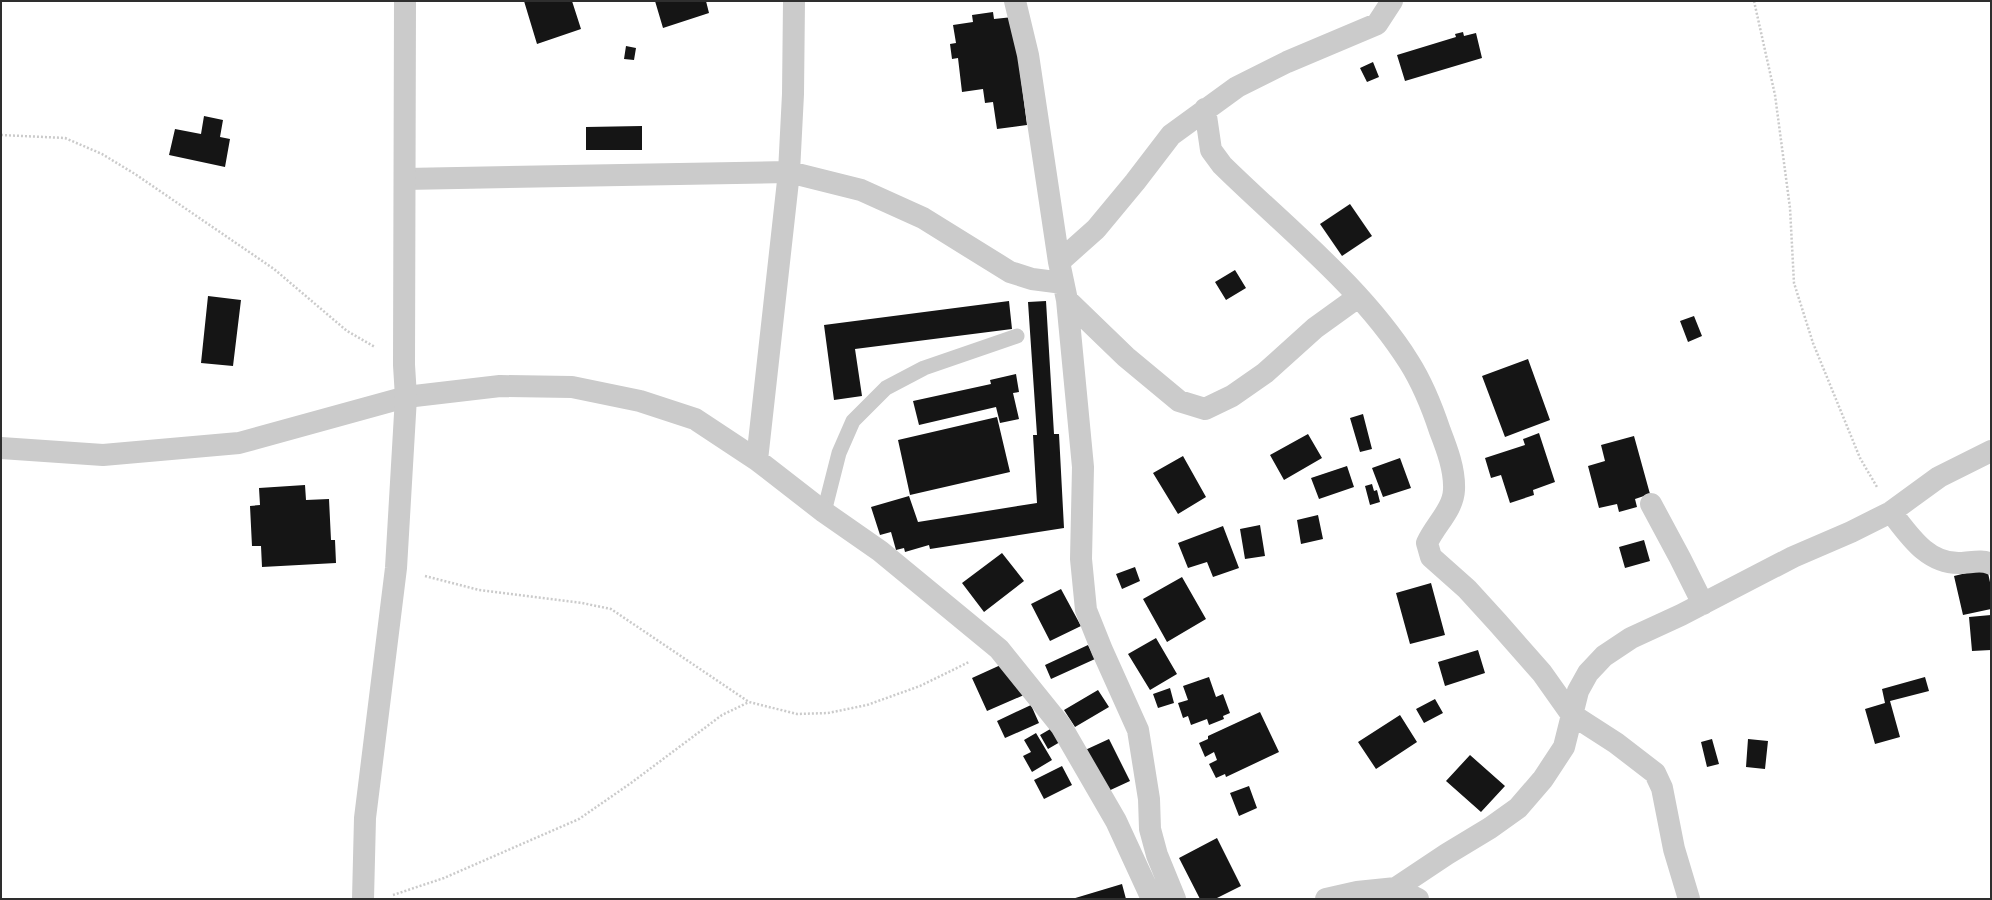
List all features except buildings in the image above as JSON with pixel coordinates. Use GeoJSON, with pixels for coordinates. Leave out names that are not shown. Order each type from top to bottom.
{"type":"FeatureCollection","features":[{"type":"Feature","properties":{"kind":"street"},"geometry":{"type":"LineString","coordinates":[[363,899],[365,818],[396,568],[406,397],[404,365],[405,1]]}},
{"type":"Feature","properties":{"kind":"street"},"geometry":{"type":"LineString","coordinates":[[757,460],[788,172],[793,94],[794,1]]}},
{"type":"Feature","properties":{"kind":"street"},"geometry":{"type":"LineString","coordinates":[[1015,1],[1028,55],[1063,282],[1083,467],[1081,559],[1086,610],[1138,730],[1149,799],[1150,828],[1157,855],[1175,899]]}},
{"type":"Feature","properties":{"kind":"street"},"geometry":{"type":"LineString","coordinates":[[1063,282],[1096,229],[1171,135],[1236,87],[1287,62],[1376,24],[1392,1]]}},
{"type":"Feature","properties":{"kind":"street"},"geometry":{"type":"LineString","coordinates":[[1205,109],[1211,150],[1222,165],[1358,297],[1390,335],[1410,363],[1430,402],[1449,456],[1454,490],[1448,511],[1433,530],[1427,543],[1431,557],[1467,589],[1498,623],[1542,673],[1571,714],[1616,743],[1655,773],[1662,788],[1674,849],[1688,899]]}},
{"type":"Feature","properties":{"kind":"street"},"geometry":{"type":"LineString","coordinates":[[405,179],[788,172],[861,190],[923,218],[1010,272],[1032,279],[1063,282],[1126,357],[1179,402],[1204,409],[1232,396],[1265,373],[1316,328],[1358,297]]}},
{"type":"Feature","properties":{"kind":"street"},"geometry":{"type":"LineString","coordinates":[[1,448],[103,455],[239,443],[406,397],[500,386],[572,387],[640,401],[695,419],[757,460],[824,512],[880,551],[999,649],[1062,726],[1116,821],[1152,899]]}},
{"type":"Feature","properties":{"kind":"street"},"geometry":{"type":"LineString","coordinates":[[1326,899],[1357,892],[1396,888],[1447,854],[1490,828],[1518,808],[1543,780],[1564,747],[1571,714],[1578,691],[1588,673],[1604,656],[1630,638],[1702,604],[1793,557],[1851,532],[1891,512],[1938,478],[1991,451]]}},
{"type":"Feature","properties":{"kind":"street"},"geometry":{"type":"LineString","coordinates":[[1651,504],[1680,558],[1702,604]]}},
{"type":"Feature","properties":{"kind":"street"},"geometry":{"type":"LineString","coordinates":[[1891,512],[1918,547],[1940,559],[1958,564],[1979,562],[1991,564]]}},
{"type":"Feature","properties":{"kind":"street"},"geometry":{"type":"LineString","coordinates":[[1396,888],[1418,899]]}},
{"type":"Feature","properties":{"kind":"lane"},"geometry":{"type":"LineString","coordinates":[[824,512],[839,453],[853,420],[886,388],[924,368],[1017,336]]}},
{"type":"Feature","properties":{"kind":"path"},"geometry":{"type":"LineString","coordinates":[[1754,1],[1775,95],[1790,208],[1794,283],[1813,343],[1860,458],[1891,512]]}},
{"type":"Feature","properties":{"kind":"path"},"geometry":{"type":"LineString","coordinates":[[1,136],[65,138],[102,154],[135,174],[274,269],[347,331],[404,365]]}},
{"type":"Feature","properties":{"kind":"path"},"geometry":{"type":"LineString","coordinates":[[396,568],[479,590],[582,603],[611,609],[749,702],[797,714],[828,713],[861,706],[920,686],[950,670],[999,649]]}},
{"type":"Feature","properties":{"kind":"path"},"geometry":{"type":"LineString","coordinates":[[388,897],[444,878],[579,819],[631,783],[722,715],[749,702]]}}]}
